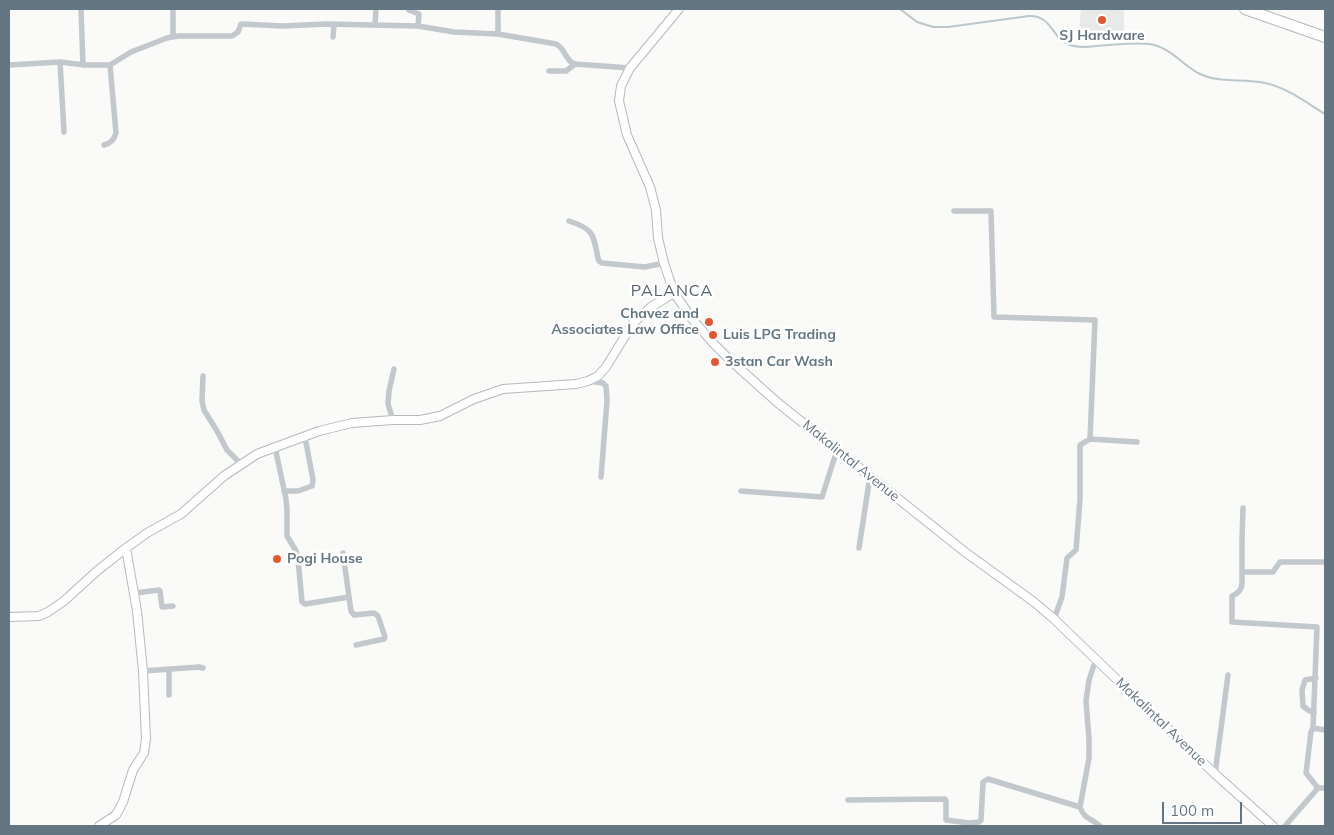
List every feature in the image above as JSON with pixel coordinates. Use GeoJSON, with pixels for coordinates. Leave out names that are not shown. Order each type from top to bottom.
{"type":"FeatureCollection","features":[{"type":"Feature","properties":{"kind":"highway"},"geometry":{"type":"LineString","coordinates":[[1245,9],[1325,37]]}},
{"type":"Feature","properties":{"kind":"main road","name":"Makalintal Avenue"},"geometry":{"type":"LineString","coordinates":[[679,9],[630,68],[621,86],[619,101],[628,135],[650,187],[656,210],[658,238],[674,293],[693,320],[712,343],[778,403],[965,552],[1034,602],[1054,619],[1215,774],[1273,826]]}},
{"type":"Feature","properties":{"kind":"main road"},"geometry":{"type":"LineString","coordinates":[[9,617],[39,616],[48,612],[64,601],[126,548],[181,514],[224,476],[256,454],[319,431],[352,423],[420,420],[440,416],[474,399],[504,389],[576,384],[588,381],[598,376],[606,366],[633,323],[651,307],[674,293]]}},
{"type":"Feature","properties":{"kind":"main road"},"geometry":{"type":"LineString","coordinates":[[99,826],[116,815],[123,802],[133,770],[144,753],[146,739],[143,671],[135,593],[126,548]]}},
{"type":"Feature","properties":{"kind":"street"},"geometry":{"type":"LineString","coordinates":[[81,9],[83,65]]}},
{"type":"Feature","properties":{"kind":"street"},"geometry":{"type":"LineString","coordinates":[[375,26],[376,9]]}},
{"type":"Feature","properties":{"kind":"street"},"geometry":{"type":"LineString","coordinates":[[498,9],[498,34]]}},
{"type":"Feature","properties":{"kind":"street"},"geometry":{"type":"LineString","coordinates":[[409,10],[419,14],[418,26]]}},
{"type":"Feature","properties":{"kind":"street"},"geometry":{"type":"LineString","coordinates":[[173,11],[173,37]]}},
{"type":"Feature","properties":{"kind":"street"},"geometry":{"type":"LineString","coordinates":[[9,65],[60,62],[83,65],[110,65],[149,44],[173,37],[232,36],[238,32],[241,24],[282,26],[334,24],[418,26],[454,32],[498,34],[556,44],[561,46],[570,62],[575,64],[630,68]]}},
{"type":"Feature","properties":{"kind":"street"},"geometry":{"type":"LineString","coordinates":[[333,37],[334,24]]}},
{"type":"Feature","properties":{"kind":"street"},"geometry":{"type":"LineString","coordinates":[[60,62],[64,132]]}},
{"type":"Feature","properties":{"kind":"street"},"geometry":{"type":"LineString","coordinates":[[549,70],[566,71],[575,64]]}},
{"type":"Feature","properties":{"kind":"street"},"geometry":{"type":"LineString","coordinates":[[104,145],[114,139],[116,133],[110,65]]}},
{"type":"Feature","properties":{"kind":"street"},"geometry":{"type":"LineString","coordinates":[[954,211],[991,211],[994,317],[1095,320],[1090,439]]}},
{"type":"Feature","properties":{"kind":"street"},"geometry":{"type":"LineString","coordinates":[[569,221],[586,227],[593,236],[598,258],[602,263],[645,267],[664,263]]}},
{"type":"Feature","properties":{"kind":"street"},"geometry":{"type":"LineString","coordinates":[[393,420],[388,404],[388,394],[394,369]]}},
{"type":"Feature","properties":{"kind":"street"},"geometry":{"type":"LineString","coordinates":[[204,376],[202,401],[204,410],[227,450],[241,464]]}},
{"type":"Feature","properties":{"kind":"street"},"geometry":{"type":"LineString","coordinates":[[588,381],[603,383],[606,386],[607,401],[601,477]]}},
{"type":"Feature","properties":{"kind":"street"},"geometry":{"type":"LineString","coordinates":[[284,491],[312,486],[305,437]]}},
{"type":"Feature","properties":{"kind":"street"},"geometry":{"type":"LineString","coordinates":[[1054,619],[1062,597],[1066,558],[1076,550],[1080,499],[1080,445],[1090,439],[1138,442]]}},
{"type":"Feature","properties":{"kind":"street"},"geometry":{"type":"LineString","coordinates":[[275,447],[287,510],[286,534],[298,559],[302,602],[305,604],[349,597]]}},
{"type":"Feature","properties":{"kind":"street"},"geometry":{"type":"LineString","coordinates":[[741,491],[822,497],[837,450]]}},
{"type":"Feature","properties":{"kind":"street"},"geometry":{"type":"LineString","coordinates":[[859,548],[870,476]]}},
{"type":"Feature","properties":{"kind":"street"},"geometry":{"type":"LineString","coordinates":[[1243,508],[1242,589],[1238,594],[1232,596],[1232,622],[1317,627],[1313,728],[1306,773],[1318,788]]}},
{"type":"Feature","properties":{"kind":"street"},"geometry":{"type":"LineString","coordinates":[[343,553],[351,611],[354,615],[376,614],[385,637],[382,640],[356,645]]}},
{"type":"Feature","properties":{"kind":"street"},"geometry":{"type":"LineString","coordinates":[[1242,572],[1273,572],[1280,562],[1325,562]]}},
{"type":"Feature","properties":{"kind":"street"},"geometry":{"type":"LineString","coordinates":[[135,593],[159,590],[162,607],[173,606]]}},
{"type":"Feature","properties":{"kind":"street"},"geometry":{"type":"LineString","coordinates":[[1096,659],[1089,680],[1086,701],[1089,758],[1080,807],[1085,817],[1100,826]]}},
{"type":"Feature","properties":{"kind":"street"},"geometry":{"type":"LineString","coordinates":[[143,671],[203,668]]}},
{"type":"Feature","properties":{"kind":"street"},"geometry":{"type":"LineString","coordinates":[[169,669],[169,695]]}},
{"type":"Feature","properties":{"kind":"street"},"geometry":{"type":"LineString","coordinates":[[1215,774],[1228,675]]}},
{"type":"Feature","properties":{"kind":"street"},"geometry":{"type":"LineString","coordinates":[[1314,713],[1303,706],[1302,690],[1306,680],[1316,678]]}},
{"type":"Feature","properties":{"kind":"street"},"geometry":{"type":"LineString","coordinates":[[1313,728],[1325,730]]}},
{"type":"Feature","properties":{"kind":"street"},"geometry":{"type":"LineString","coordinates":[[848,800],[944,799],[946,801],[946,820],[969,823],[979,822],[981,820],[983,782],[988,779],[1080,807]]}},
{"type":"Feature","properties":{"kind":"street"},"geometry":{"type":"LineString","coordinates":[[1285,826],[1318,788],[1325,788]]}},
{"type":"Feature","properties":{"kind":"shaded area","name":"SJ Hardware"},"geometry":{"type":"Polygon","coordinates":[[[1081,9],[1124,9],[1124,31],[1079,33],[1081,9]]]}},
{"type":"Feature","properties":{"kind":"waterway"},"geometry":{"type":"LineString","coordinates":[[900,9],[917,22],[933,27],[948,27],[1029,16],[1042,19],[1064,42],[1073,46],[1086,47],[1136,43],[1156,45],[1198,73],[1222,80],[1273,85],[1296,96],[1325,114]]}},
{"type":"Feature","properties":{"kind":"place","name":"SJ Hardware"},"geometry":{"type":"Point","coordinates":[1102,20]}},
{"type":"Feature","properties":{"kind":"place","name":"Chavez and Associates Law Office"},"geometry":{"type":"Point","coordinates":[709,322]}},
{"type":"Feature","properties":{"kind":"place","name":"Luis LPG Trading"},"geometry":{"type":"Point","coordinates":[713,335]}},
{"type":"Feature","properties":{"kind":"place","name":"3stan Car Wash"},"geometry":{"type":"Point","coordinates":[715,362]}},
{"type":"Feature","properties":{"kind":"place","name":"Pogi House"},"geometry":{"type":"Point","coordinates":[277,559]}},
{"type":"Feature","properties":{"kind":"district","name":"PALANCA"},"geometry":{"type":"Point","coordinates":[672,291]}}]}
